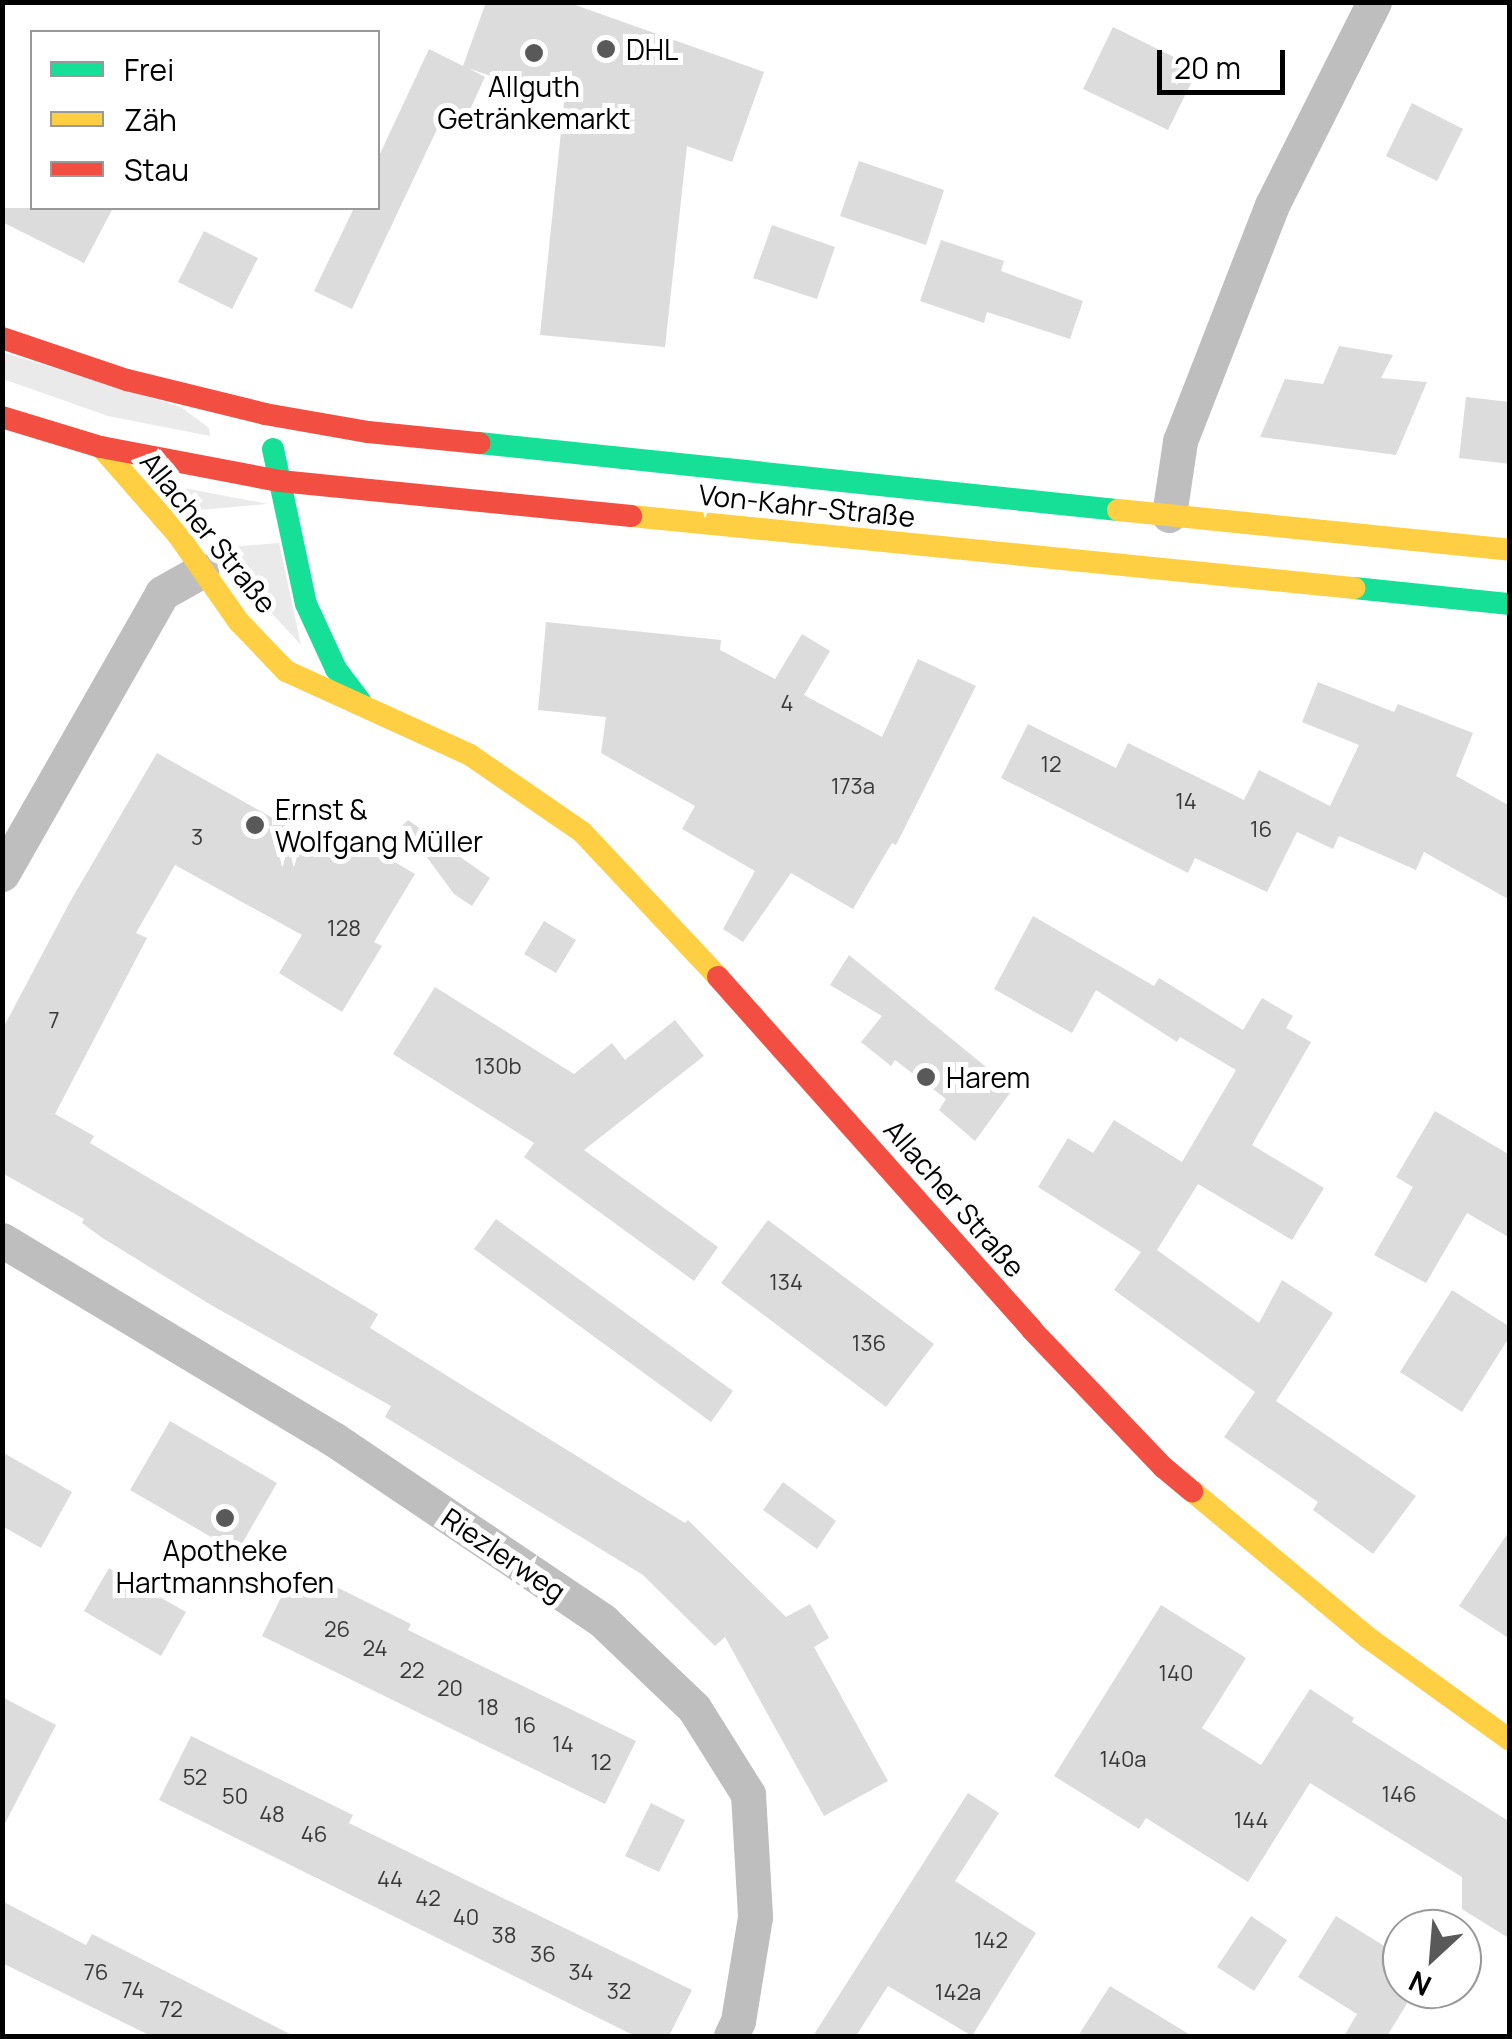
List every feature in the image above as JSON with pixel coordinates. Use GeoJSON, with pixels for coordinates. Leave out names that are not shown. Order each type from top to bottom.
{"type":"FeatureCollection","features":[{"type":"Feature","properties":{"kind":"main road","name":"Von-Kahr-Straße"},"geometry":{"type":"LineString","coordinates":[[2,338],[127,380],[265,414],[434,441],[1510,550]]}},
{"type":"Feature","properties":{"kind":"main road","name":"Allacher Straße"},"geometry":{"type":"LineString","coordinates":[[265,414],[306,604],[336,669],[360,701]]}},
{"type":"Feature","properties":{"kind":"main road","name":"Allacher Straße"},"geometry":{"type":"LineString","coordinates":[[2,417],[101,446],[178,534],[239,622],[286,671],[320,690],[360,701],[470,755],[582,832],[728,988],[1019,1316],[1163,1467],[1367,1637],[1510,1740]]}},
{"type":"Feature","properties":{"kind":"main road","name":"Von-Kahr-Straße"},"geometry":{"type":"LineString","coordinates":[[101,446],[280,482],[1510,604]]}},
{"type":"Feature","properties":{"kind":"street"},"geometry":{"type":"LineString","coordinates":[[1169,516],[1180,442],[1265,224],[1374,2]]}},
{"type":"Feature","properties":{"kind":"street"},"geometry":{"type":"LineString","coordinates":[[2,874],[162,593],[200,571]]}},
{"type":"Feature","properties":{"kind":"street","name":"Riezlerweg"},"geometry":{"type":"LineString","coordinates":[[2,1240],[335,1440],[604,1621],[694,1708],[748,1794],[755,1918],[738,2022],[731,2036]]}},
{"type":"Feature","properties":{"kind":"shaded area"},"geometry":{"type":"Polygon","coordinates":[[[2,352],[181,407],[209,428],[210,436],[108,416],[3,379],[2,352]]]}},
{"type":"Feature","properties":{"kind":"shaded area"},"geometry":{"type":"Polygon","coordinates":[[[184,488],[268,504],[200,510],[184,488]]]}},
{"type":"Feature","properties":{"kind":"shaded area"},"geometry":{"type":"Polygon","coordinates":[[[279,543],[301,645],[264,605],[227,547],[279,543]]]}},
{"type":"Feature","properties":{"kind":"building"},"geometry":{"type":"Polygon","coordinates":[[[486,2],[567,2],[764,72],[732,162],[687,146],[665,347],[540,335],[564,102],[468,68],[485,77],[460,131],[440,123],[352,309],[314,291],[353,210],[380,210],[380,154],[429,49],[463,66],[486,2]]]}},
{"type":"Feature","properties":{"kind":"building"},"geometry":{"type":"Polygon","coordinates":[[[1113,27],[1198,69],[1168,130],[1083,89],[1113,27]]]}},
{"type":"Feature","properties":{"kind":"building"},"geometry":{"type":"Polygon","coordinates":[[[1412,103],[1463,129],[1437,181],[1386,156],[1412,103]]]}},
{"type":"Feature","properties":{"kind":"building"},"geometry":{"type":"Polygon","coordinates":[[[859,161],[944,190],[926,245],[840,216],[859,161]]]}},
{"type":"Feature","properties":{"kind":"building"},"geometry":{"type":"Polygon","coordinates":[[[2,208],[112,210],[84,263],[2,222],[2,208]]]}},
{"type":"Feature","properties":{"kind":"building"},"geometry":{"type":"Polygon","coordinates":[[[772,225],[835,247],[817,299],[753,278],[772,225]]]}},
{"type":"Feature","properties":{"kind":"building"},"geometry":{"type":"Polygon","coordinates":[[[204,231],[258,258],[232,309],[178,282],[204,231]]]}},
{"type":"Feature","properties":{"kind":"building"},"geometry":{"type":"Polygon","coordinates":[[[941,240],[1004,261],[1001,271],[1083,301],[1070,339],[987,312],[984,323],[920,301],[941,240]]]}},
{"type":"Feature","properties":{"kind":"building"},"geometry":{"type":"Polygon","coordinates":[[[1339,346],[1393,355],[1381,378],[1427,382],[1396,455],[1260,437],[1285,379],[1323,384],[1339,346]]]}},
{"type":"Feature","properties":{"kind":"building"},"geometry":{"type":"Polygon","coordinates":[[[1466,397],[1510,402],[1510,464],[1459,458],[1466,397]]]}},
{"type":"Feature","properties":{"kind":"building"},"geometry":{"type":"Polygon","coordinates":[[[546,622],[721,640],[720,650],[775,679],[802,634],[830,651],[804,695],[882,737],[918,659],[976,686],[896,845],[892,843],[853,909],[791,873],[743,942],[723,929],[755,871],[682,829],[695,806],[601,753],[606,717],[538,710],[546,622]]]}},
{"type":"Feature","properties":{"kind":"building"},"geometry":{"type":"Polygon","coordinates":[[[1318,682],[1394,712],[1398,704],[1473,733],[1456,776],[1510,806],[1510,900],[1424,852],[1416,870],[1339,836],[1333,849],[1297,832],[1267,892],[1195,858],[1188,873],[1001,778],[1028,724],[1116,768],[1128,743],[1244,800],[1259,770],[1330,806],[1359,745],[1302,722],[1318,682]]]}},
{"type":"Feature","properties":{"kind":"building"},"geometry":{"type":"Polygon","coordinates":[[[157,753],[335,853],[347,834],[415,874],[374,942],[382,946],[342,1012],[279,973],[302,935],[175,865],[136,933],[147,938],[55,1114],[94,1136],[90,1143],[378,1314],[370,1328],[685,1523],[688,1520],[786,1617],[810,1604],[829,1638],[814,1647],[888,1781],[824,1816],[725,1637],[715,1646],[643,1575],[385,1417],[391,1406],[211,1305],[101,1237],[82,1223],[84,1219],[2,1173],[2,1030],[71,900],[157,753]]]}},
{"type":"Feature","properties":{"kind":"building"},"geometry":{"type":"Polygon","coordinates":[[[408,820],[490,878],[472,906],[454,894],[403,825],[408,820]]]}},
{"type":"Feature","properties":{"kind":"building"},"geometry":{"type":"Polygon","coordinates":[[[1033,916],[1154,986],[1159,978],[1243,1030],[1262,998],[1293,1016],[1286,1028],[1311,1042],[1252,1145],[1324,1188],[1292,1240],[1198,1184],[1157,1250],[1259,1323],[1282,1280],[1333,1313],[1276,1401],[1416,1496],[1373,1554],[1313,1510],[1318,1502],[1224,1437],[1255,1392],[1114,1290],[1141,1252],[1038,1187],[1068,1138],[1093,1153],[1114,1120],[1182,1162],[1236,1070],[1180,1037],[1177,1042],[1096,990],[1072,1033],[994,989],[1033,916]]]}},
{"type":"Feature","properties":{"kind":"building"},"geometry":{"type":"Polygon","coordinates":[[[544,921],[576,940],[556,973],[524,954],[544,921]]]}},
{"type":"Feature","properties":{"kind":"building"},"geometry":{"type":"Polygon","coordinates":[[[849,955],[1013,1089],[975,1141],[939,1110],[946,1099],[895,1060],[891,1066],[861,1042],[882,1016],[830,985],[849,955]]]}},
{"type":"Feature","properties":{"kind":"building"},"geometry":{"type":"Polygon","coordinates":[[[435,987],[574,1074],[612,1043],[625,1060],[675,1020],[704,1056],[584,1150],[718,1247],[694,1281],[524,1157],[534,1143],[393,1054],[435,987]]]}},
{"type":"Feature","properties":{"kind":"building"},"geometry":{"type":"Polygon","coordinates":[[[1435,1111],[1510,1155],[1510,1238],[1467,1213],[1426,1283],[1374,1255],[1413,1187],[1396,1177],[1435,1111]]]}},
{"type":"Feature","properties":{"kind":"building"},"geometry":{"type":"Polygon","coordinates":[[[496,1219],[733,1391],[711,1422],[474,1249],[496,1219]]]}},
{"type":"Feature","properties":{"kind":"building"},"geometry":{"type":"Polygon","coordinates":[[[768,1220],[934,1344],[886,1407],[721,1283],[768,1220]]]}},
{"type":"Feature","properties":{"kind":"building"},"geometry":{"type":"Polygon","coordinates":[[[1452,1290],[1510,1327],[1510,1336],[1462,1412],[1400,1372],[1452,1290]]]}},
{"type":"Feature","properties":{"kind":"building"},"geometry":{"type":"Polygon","coordinates":[[[170,1421],[277,1483],[237,1552],[130,1490],[170,1421]]]}},
{"type":"Feature","properties":{"kind":"building"},"geometry":{"type":"Polygon","coordinates":[[[2,1452],[72,1492],[41,1548],[2,1526],[2,1452]]]}},
{"type":"Feature","properties":{"kind":"building"},"geometry":{"type":"Polygon","coordinates":[[[783,1482],[836,1521],[817,1549],[763,1510],[783,1482]]]}},
{"type":"Feature","properties":{"kind":"building"},"geometry":{"type":"Polygon","coordinates":[[[1510,1530],[1510,1639],[1459,1606],[1510,1530]]]}},
{"type":"Feature","properties":{"kind":"building"},"geometry":{"type":"Polygon","coordinates":[[[296,1567],[411,1624],[408,1630],[636,1741],[605,1804],[262,1636],[296,1567]]]}},
{"type":"Feature","properties":{"kind":"building"},"geometry":{"type":"Polygon","coordinates":[[[109,1568],[186,1612],[161,1656],[84,1611],[109,1568]]]}},
{"type":"Feature","properties":{"kind":"building"},"geometry":{"type":"Polygon","coordinates":[[[1161,1605],[1246,1658],[1202,1728],[1261,1765],[1310,1689],[1354,1718],[1352,1722],[1510,1822],[1510,1939],[1482,1922],[1482,1909],[1462,1909],[1462,1877],[1310,1783],[1248,1882],[1146,1818],[1139,1829],[1054,1776],[1161,1605]]]}},
{"type":"Feature","properties":{"kind":"building"},"geometry":{"type":"Polygon","coordinates":[[[2,1697],[56,1725],[2,1829],[2,1697]]]}},
{"type":"Feature","properties":{"kind":"building"},"geometry":{"type":"Polygon","coordinates":[[[191,1736],[353,1815],[349,1823],[692,1990],[669,2036],[635,2036],[159,1800],[191,1736]]]}},
{"type":"Feature","properties":{"kind":"building"},"geometry":{"type":"Polygon","coordinates":[[[968,1793],[999,1813],[955,1881],[1036,1933],[972,2036],[888,1986],[856,2036],[813,2036],[968,1793]]]}},
{"type":"Feature","properties":{"kind":"building"},"geometry":{"type":"Polygon","coordinates":[[[651,1803],[685,1820],[659,1872],[625,1856],[651,1803]]]}},
{"type":"Feature","properties":{"kind":"building"},"geometry":{"type":"Polygon","coordinates":[[[2,1901],[86,1945],[92,1934],[294,2036],[151,2036],[2,1963],[2,1901]]]}},
{"type":"Feature","properties":{"kind":"building"},"geometry":{"type":"Polygon","coordinates":[[[1251,1916],[1287,1940],[1254,1991],[1217,1967],[1251,1916]]]}},
{"type":"Feature","properties":{"kind":"building"},"geometry":{"type":"Polygon","coordinates":[[[1336,1916],[1382,1945],[1382,2009],[1404,2009],[1387,2036],[1344,2036],[1357,2014],[1298,1977],[1336,1916]]]}},
{"type":"Feature","properties":{"kind":"building"},"geometry":{"type":"Polygon","coordinates":[[[1110,1986],[1192,2036],[1078,2036],[1110,1986]]]}},
{"type":"Feature","properties":{"kind":"traffic: fast"},"geometry":{"type":"LineString","coordinates":[[479,443],[1118,510]]}},
{"type":"Feature","properties":{"kind":"traffic: fast"},"geometry":{"type":"LineString","coordinates":[[273,449],[306,604],[336,669],[360,701]]}},
{"type":"Feature","properties":{"kind":"traffic: fast"},"geometry":{"type":"LineString","coordinates":[[1354,588],[1510,604]]}},
{"type":"Feature","properties":{"kind":"traffic: slow"},"geometry":{"type":"LineString","coordinates":[[101,447],[178,535],[239,622],[286,671],[470,755],[582,832],[718,977]]}},
{"type":"Feature","properties":{"kind":"traffic: slow"},"geometry":{"type":"LineString","coordinates":[[1118,510],[1510,550]]}},
{"type":"Feature","properties":{"kind":"traffic: slow"},"geometry":{"type":"LineString","coordinates":[[631,516],[1354,588]]}},
{"type":"Feature","properties":{"kind":"traffic: slow"},"geometry":{"type":"LineString","coordinates":[[1192,1491],[1367,1637],[1510,1740]]}},
{"type":"Feature","properties":{"kind":"traffic: jam"},"geometry":{"type":"LineString","coordinates":[[2,338],[127,380],[265,414],[368,432],[479,443]]}},
{"type":"Feature","properties":{"kind":"traffic: jam"},"geometry":{"type":"LineString","coordinates":[[2,417],[101,447],[280,481],[631,516]]}},
{"type":"Feature","properties":{"kind":"traffic: jam"},"geometry":{"type":"LineString","coordinates":[[718,977],[1032,1330],[1163,1467],[1192,1491]]}},
{"type":"Feature","properties":{"kind":"place","name":"DHL"},"geometry":{"type":"Point","coordinates":[606,49]}},
{"type":"Feature","properties":{"kind":"place","name":"Allguth Getränkemarkt"},"geometry":{"type":"Point","coordinates":[534,53]}},
{"type":"Feature","properties":{"kind":"place","name":"Ernst & Wolfgang Müller"},"geometry":{"type":"Point","coordinates":[255,825]}},
{"type":"Feature","properties":{"kind":"place","name":"Harem"},"geometry":{"type":"Point","coordinates":[926,1077]}},
{"type":"Feature","properties":{"kind":"place","name":"Apotheke Hartmannshofen"},"geometry":{"type":"Point","coordinates":[225,1518]}}]}
